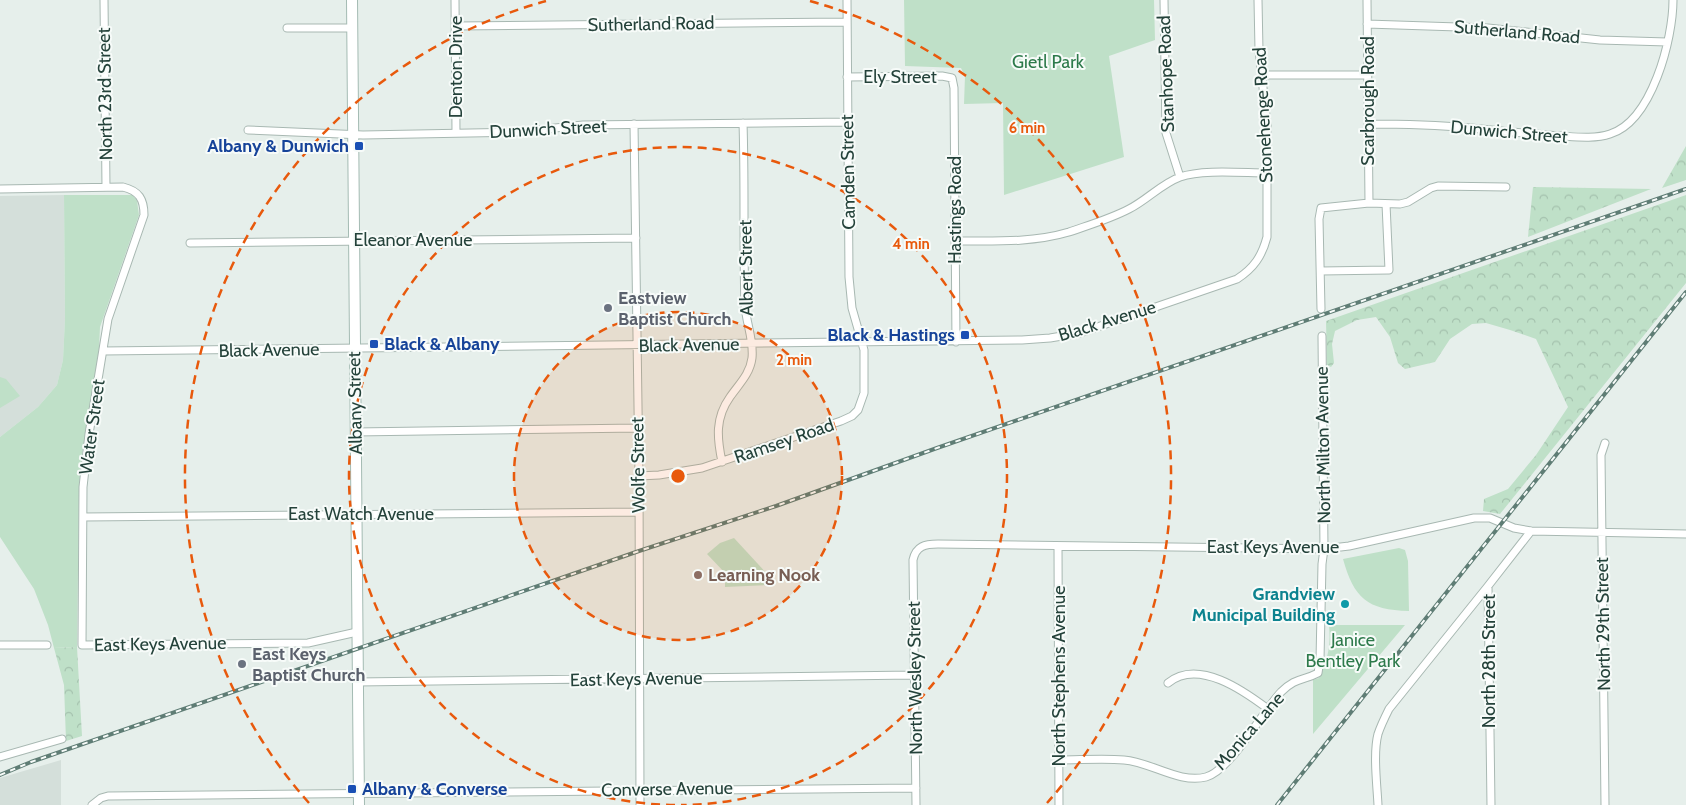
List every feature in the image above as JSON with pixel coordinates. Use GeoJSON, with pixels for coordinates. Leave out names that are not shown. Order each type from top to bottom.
{"type":"FeatureCollection","features":[{"type":"Feature","properties":{"kind":"street","name":"North 23rd Street"},"geometry":{"type":"LineString","coordinates":[[104,0],[106,187]]}},
{"type":"Feature","properties":{"kind":"street","name":"Albany Street"},"geometry":{"type":"LineString","coordinates":[[352,0],[359,805]]}},
{"type":"Feature","properties":{"kind":"street","name":"Denton Drive"},"geometry":{"type":"LineString","coordinates":[[456,0],[456,133]]}},
{"type":"Feature","properties":{"kind":"street","name":"Camden Street"},"geometry":{"type":"LineString","coordinates":[[846,0],[850,297],[862,343]]}},
{"type":"Feature","properties":{"kind":"street","name":"Stanhope Road"},"geometry":{"type":"LineString","coordinates":[[1164,0],[1166,133],[1180,177]]}},
{"type":"Feature","properties":{"kind":"street","name":"Stonehenge Road"},"geometry":{"type":"LineString","coordinates":[[1258,0],[1259,50],[1267,125],[1267,237],[1258,259]]}},
{"type":"Feature","properties":{"kind":"street","name":"Scarbrough Road"},"geometry":{"type":"LineString","coordinates":[[1367,0],[1369,203]]}},
{"type":"Feature","properties":{"kind":"street","name":"Dunwich Street"},"geometry":{"type":"LineString","coordinates":[[1368,124],[1450,126],[1548,136],[1596,137],[1611,134],[1633,118],[1640,110],[1656,79],[1667,42],[1673,0]]}},
{"type":"Feature","properties":{"kind":"street","name":"Sutherland Road"},"geometry":{"type":"LineString","coordinates":[[456,26],[847,22]]}},
{"type":"Feature","properties":{"kind":"street","name":"Sutherland Road"},"geometry":{"type":"LineString","coordinates":[[1367,24],[1488,28],[1600,40],[1667,42]]}},
{"type":"Feature","properties":{"kind":"street"},"geometry":{"type":"LineString","coordinates":[[287,28],[352,28]]}},
{"type":"Feature","properties":{"kind":"street"},"geometry":{"type":"LineString","coordinates":[[1262,75],[1368,75]]}},
{"type":"Feature","properties":{"kind":"street","name":"Ely Street"},"geometry":{"type":"LineString","coordinates":[[847,76],[942,76],[952,78]]}},
{"type":"Feature","properties":{"kind":"street","name":"Hastings Road"},"geometry":{"type":"LineString","coordinates":[[952,78],[954,88],[956,342]]}},
{"type":"Feature","properties":{"kind":"street","name":"Dunwich Street"},"geometry":{"type":"LineString","coordinates":[[248,130],[353,134],[456,133],[518,132],[567,126],[634,124],[848,122]]}},
{"type":"Feature","properties":{"kind":"street","name":"Albert Street"},"geometry":{"type":"LineString","coordinates":[[722,462],[718,435],[720,417],[730,396],[747,375],[752,358],[752,344],[745,307],[743,123]]}},
{"type":"Feature","properties":{"kind":"street","name":"Wolfe Street"},"geometry":{"type":"LineString","coordinates":[[634,124],[639,476],[640,805]]}},
{"type":"Feature","properties":{"kind":"street"},"geometry":{"type":"LineString","coordinates":[[955,242],[1029,240],[1048,237],[1068,232],[1130,209],[1169,182],[1180,177],[1202,173],[1267,173]]}},
{"type":"Feature","properties":{"kind":"street"},"geometry":{"type":"LineString","coordinates":[[1321,309],[1318,219],[1321,208],[1369,203],[1400,204],[1408,202],[1431,188],[1438,186],[1506,187]]}},
{"type":"Feature","properties":{"kind":"street"},"geometry":{"type":"LineString","coordinates":[[0,189],[106,187]]}},
{"type":"Feature","properties":{"kind":"street","name":"Water Street"},"geometry":{"type":"LineString","coordinates":[[82,645],[83,487],[89,434],[108,319],[144,215],[142,201],[132,189],[106,187]]}},
{"type":"Feature","properties":{"kind":"street"},"geometry":{"type":"LineString","coordinates":[[1321,271],[1389,270],[1386,204]]}},
{"type":"Feature","properties":{"kind":"street","name":"Eleanor Avenue"},"geometry":{"type":"LineString","coordinates":[[190,243],[636,238]]}},
{"type":"Feature","properties":{"kind":"street","name":"Black Avenue"},"geometry":{"type":"LineString","coordinates":[[103,352],[1032,340],[1080,332],[1236,279],[1252,267],[1258,259]]}},
{"type":"Feature","properties":{"kind":"street","name":"North Milton Avenue"},"geometry":{"type":"LineString","coordinates":[[1318,673],[1324,549],[1322,336]]}},
{"type":"Feature","properties":{"kind":"street","name":"Ramsey Road"},"geometry":{"type":"LineString","coordinates":[[639,476],[680,472],[722,462],[852,416],[858,410],[864,393],[864,350],[862,343]]}},
{"type":"Feature","properties":{"kind":"street"},"geometry":{"type":"LineString","coordinates":[[355,432],[638,428]]}},
{"type":"Feature","properties":{"kind":"street","name":"North 29th Street"},"geometry":{"type":"LineString","coordinates":[[1604,805],[1601,455],[1605,443]]}},
{"type":"Feature","properties":{"kind":"street","name":"East Watch Avenue"},"geometry":{"type":"LineString","coordinates":[[83,517],[639,512]]}},
{"type":"Feature","properties":{"kind":"street","name":"East Keys Avenue"},"geometry":{"type":"LineString","coordinates":[[916,551],[923,546],[938,544],[1324,549],[1349,546],[1474,518],[1490,518],[1514,528],[1531,531],[1686,534]]}},
{"type":"Feature","properties":{"kind":"street","name":"North 28th Street"},"geometry":{"type":"LineString","coordinates":[[1491,805],[1488,586],[1531,531]]}},
{"type":"Feature","properties":{"kind":"street","name":"North Stephens Avenue"},"geometry":{"type":"LineString","coordinates":[[1058,546],[1059,805]]}},
{"type":"Feature","properties":{"kind":"street","name":"North Wesley Street"},"geometry":{"type":"LineString","coordinates":[[916,551],[913,560],[916,805]]}},
{"type":"Feature","properties":{"kind":"street"},"geometry":{"type":"LineString","coordinates":[[1378,805],[1377,746],[1382,722],[1389,709],[1488,586]]}},
{"type":"Feature","properties":{"kind":"street","name":"East Keys Avenue"},"geometry":{"type":"LineString","coordinates":[[82,645],[308,642],[357,632]]}},
{"type":"Feature","properties":{"kind":"street"},"geometry":{"type":"LineString","coordinates":[[0,646],[47,645]]}},
{"type":"Feature","properties":{"kind":"street","name":"Monica Lane"},"geometry":{"type":"LineString","coordinates":[[1059,760],[1124,760],[1141,762],[1180,776],[1207,777],[1222,768],[1280,693],[1293,682],[1318,673]]}},
{"type":"Feature","properties":{"kind":"street"},"geometry":{"type":"LineString","coordinates":[[1168,683],[1174,678],[1195,674],[1218,678],[1241,689],[1268,710]]}},
{"type":"Feature","properties":{"kind":"street","name":"East Keys Avenue"},"geometry":{"type":"LineString","coordinates":[[357,682],[914,675]]}},
{"type":"Feature","properties":{"kind":"street"},"geometry":{"type":"LineString","coordinates":[[0,757],[62,739]]}},
{"type":"Feature","properties":{"kind":"street","name":"Converse Avenue"},"geometry":{"type":"LineString","coordinates":[[92,805],[101,798],[108,796],[640,789],[916,788]]}},
{"type":"Feature","properties":{"kind":"shaded area"},"geometry":{"type":"Polygon","coordinates":[[[64,195],[65,319],[63,360],[57,385],[38,407],[0,437],[0,196],[64,195]]]}},
{"type":"Feature","properties":{"kind":"shaded area"},"geometry":{"type":"Polygon","coordinates":[[[61,760],[61,805],[0,805],[0,778],[61,760]]]}},
{"type":"Feature","properties":{"kind":"green space","name":"Gietl Park"},"geometry":{"type":"Polygon","coordinates":[[[904,0],[1154,0],[1155,40],[1109,56],[1124,157],[1004,195],[1003,103],[964,104],[965,76],[961,68],[905,66],[904,0]]]}},
{"type":"Feature","properties":{"kind":"green space"},"geometry":{"type":"Polygon","coordinates":[[[1686,146],[1686,180],[1662,188],[1686,146]]]}},
{"type":"Feature","properties":{"kind":"green space"},"geometry":{"type":"Polygon","coordinates":[[[1533,187],[1651,189],[1528,237],[1533,187]]]}},
{"type":"Feature","properties":{"kind":"green space"},"geometry":{"type":"Polygon","coordinates":[[[64,195],[133,195],[137,201],[139,215],[100,327],[99,349],[81,461],[77,647],[54,648],[48,625],[34,589],[0,537],[0,437],[38,407],[57,385],[63,360],[65,319],[64,195]]]}},
{"type":"Feature","properties":{"kind":"green space"},"geometry":{"type":"Polygon","coordinates":[[[1686,195],[1686,283],[1500,514],[1483,511],[1484,499],[1508,489],[1536,455],[1568,407],[1536,339],[1486,323],[1472,324],[1450,339],[1435,362],[1405,369],[1398,363],[1390,337],[1376,317],[1357,320],[1335,331],[1332,344],[1334,363],[1331,367],[1327,365],[1326,321],[1686,195]]]}},
{"type":"Feature","properties":{"kind":"green space"},"geometry":{"type":"Polygon","coordinates":[[[0,377],[6,379],[20,396],[0,408],[0,377]]]}},
{"type":"Feature","properties":{"kind":"green space"},"geometry":{"type":"Polygon","coordinates":[[[734,538],[769,576],[770,585],[725,587],[725,573],[707,554],[720,543],[734,538]]]}},
{"type":"Feature","properties":{"kind":"green space"},"geometry":{"type":"Polygon","coordinates":[[[1399,548],[1405,550],[1408,561],[1409,611],[1383,608],[1364,599],[1352,583],[1343,559],[1399,548]]]}},
{"type":"Feature","properties":{"kind":"green space","name":"Janice Bentley Park"},"geometry":{"type":"Polygon","coordinates":[[[1329,625],[1405,625],[1313,734],[1313,680],[1319,678],[1327,658],[1330,640],[1329,625]]]}},
{"type":"Feature","properties":{"kind":"green space"},"geometry":{"type":"Polygon","coordinates":[[[77,647],[82,736],[66,741],[64,685],[54,648],[77,647]]]}},
{"type":"Feature","properties":{"kind":"railway"},"geometry":{"type":"LineString","coordinates":[[0,775],[31,762],[639,551],[776,506],[937,448],[1686,189]]}},
{"type":"Feature","properties":{"kind":"railway"},"geometry":{"type":"LineString","coordinates":[[1277,805],[1686,292]]}},
{"type":"Feature","properties":{"kind":"place","name":"Albany & Dunwich"},"geometry":{"type":"Point","coordinates":[359,146]}},
{"type":"Feature","properties":{"kind":"place","name":"Eastview Baptist Church"},"geometry":{"type":"Point","coordinates":[608,308]}},
{"type":"Feature","properties":{"kind":"place","name":"Black & Hastings"},"geometry":{"type":"Point","coordinates":[965,335]}},
{"type":"Feature","properties":{"kind":"place","name":"Black & Albany"},"geometry":{"type":"Point","coordinates":[374,344]}},
{"type":"Feature","properties":{"kind":"place","name":"Learning Nook"},"geometry":{"type":"Point","coordinates":[698,575]}},
{"type":"Feature","properties":{"kind":"place","name":"Grandview Municipal Building"},"geometry":{"type":"Point","coordinates":[1345,604]}},
{"type":"Feature","properties":{"kind":"place","name":"East Keys Baptist Church"},"geometry":{"type":"Point","coordinates":[242,664]}},
{"type":"Feature","properties":{"kind":"place","name":"Albany & Converse"},"geometry":{"type":"Point","coordinates":[352,789]}}]}
